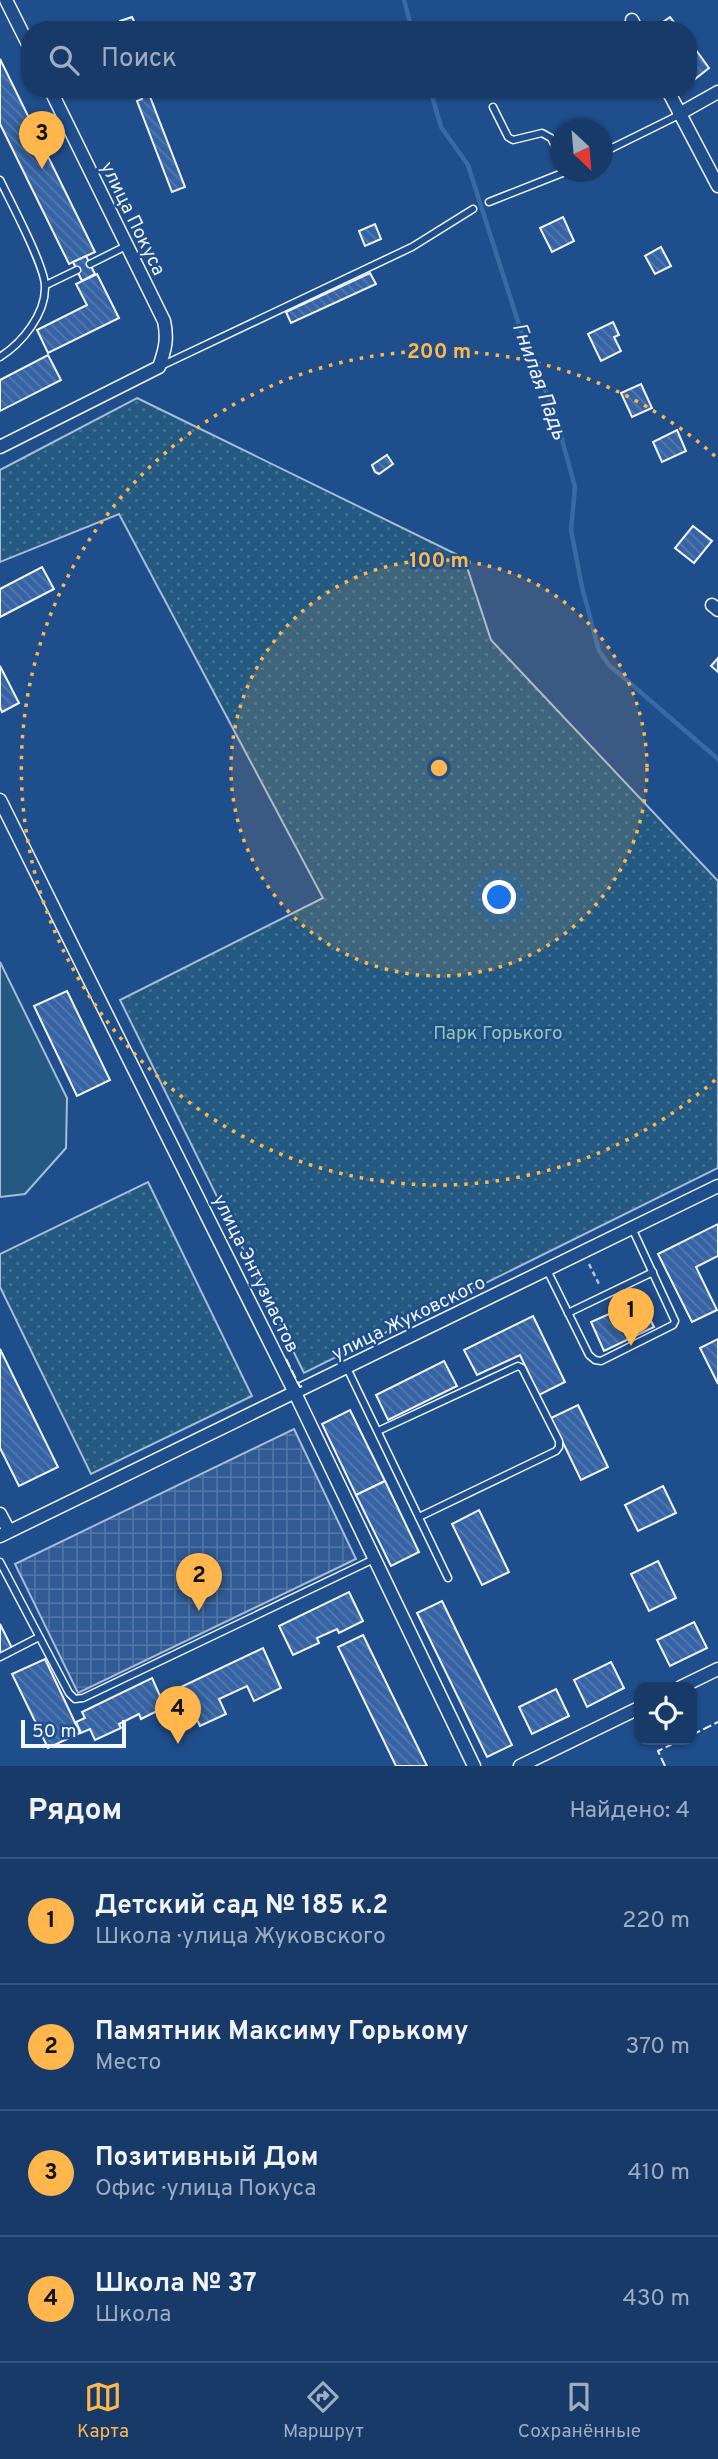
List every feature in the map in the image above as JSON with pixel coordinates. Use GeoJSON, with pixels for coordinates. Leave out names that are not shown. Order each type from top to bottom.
{"type":"FeatureCollection","features":[{"type":"Feature","properties":{"kind":"street"},"geometry":{"type":"LineString","coordinates":[[6,0],[21,30]]}},
{"type":"Feature","properties":{"kind":"street"},"geometry":{"type":"LineString","coordinates":[[679,114],[718,92]]}},
{"type":"Feature","properties":{"kind":"street","name":"улица Покуса"},"geometry":{"type":"LineString","coordinates":[[54,98],[164,321],[166,348],[159,367]]}},
{"type":"Feature","properties":{"kind":"street"},"geometry":{"type":"LineString","coordinates":[[671,98],[718,186]]}},
{"type":"Feature","properties":{"kind":"street"},"geometry":{"type":"LineString","coordinates":[[0,447],[159,367]]}},
{"type":"Feature","properties":{"kind":"street","name":"улица Энтузиастов"},"geometry":{"type":"LineString","coordinates":[[0,800],[295,1393],[474,1766]]}},
{"type":"Feature","properties":{"kind":"street","name":"улица Жуковского"},"geometry":{"type":"LineString","coordinates":[[4,1534],[718,1186]]}},
{"type":"Feature","properties":{"kind":"street"},"geometry":{"type":"LineString","coordinates":[[0,1514],[4,1534]]}},
{"type":"Feature","properties":{"kind":"street"},"geometry":{"type":"LineString","coordinates":[[691,1682],[718,1669]]}},
{"type":"Feature","properties":{"kind":"street"},"geometry":{"type":"LineString","coordinates":[[520,1766],[634,1710]]}},
{"type":"Feature","properties":{"kind":"lane"},"geometry":{"type":"LineString","coordinates":[[493,107],[508,137],[513,140],[542,133],[550,137]]}},
{"type":"Feature","properties":{"kind":"lane"},"geometry":{"type":"LineString","coordinates":[[613,148],[679,114]]}},
{"type":"Feature","properties":{"kind":"lane"},"geometry":{"type":"LineString","coordinates":[[489,202],[550,178]]}},
{"type":"Feature","properties":{"kind":"lane"},"geometry":{"type":"LineString","coordinates":[[0,180],[46,285],[34,322],[12,349],[0,357]]}},
{"type":"Feature","properties":{"kind":"lane"},"geometry":{"type":"LineString","coordinates":[[159,367],[412,247],[473,209]]}},
{"type":"Feature","properties":{"kind":"lane"},"geometry":{"type":"LineString","coordinates":[[90,264],[127,246]]}},
{"type":"Feature","properties":{"kind":"lane"},"geometry":{"type":"LineString","coordinates":[[46,285],[77,270]]}},
{"type":"Feature","properties":{"kind":"lane"},"geometry":{"type":"LineString","coordinates":[[547,1270],[589,1355],[594,1360],[601,1361],[673,1325],[675,1321],[632,1228]]}},
{"type":"Feature","properties":{"kind":"lane"},"geometry":{"type":"LineString","coordinates":[[568,1313],[653,1272]]}},
{"type":"Feature","properties":{"kind":"lane"},"geometry":{"type":"LineString","coordinates":[[377,1431],[518,1366],[522,1368],[559,1441],[556,1451],[419,1517]]}},
{"type":"Feature","properties":{"kind":"lane"},"geometry":{"type":"LineString","coordinates":[[347,1368],[447,1578]]}},
{"type":"Feature","properties":{"kind":"lane"},"geometry":{"type":"LineString","coordinates":[[0,1562],[69,1693],[75,1699],[83,1698],[374,1559]]}},
{"type":"Feature","properties":{"kind":"lane"},"geometry":{"type":"LineString","coordinates":[[0,1657],[39,1637]]}},
{"type":"Feature","properties":{"kind":"path"},"geometry":{"type":"LineString","coordinates":[[583,1252],[605,1296]]}},
{"type":"Feature","properties":{"kind":"green space","name":"Парк Горького"},"geometry":{"type":"Polygon","coordinates":[[[137,398],[464,558],[491,640],[718,881],[718,1168],[304,1373],[120,1000],[323,898],[119,514],[0,562],[0,470],[137,398]]]}},
{"type":"Feature","properties":{"kind":"green space"},"geometry":{"type":"Polygon","coordinates":[[[0,962],[67,1098],[66,1148],[25,1194],[0,1197],[0,962]]]}},
{"type":"Feature","properties":{"kind":"green space"},"geometry":{"type":"Polygon","coordinates":[[[148,1182],[252,1396],[91,1474],[0,1287],[0,1254],[148,1182]]]}},
{"type":"Feature","properties":{"kind":"shaded area"},"geometry":{"type":"Polygon","coordinates":[[[294,1429],[356,1559],[78,1693],[15,1564],[294,1429]]]}},
{"type":"Feature","properties":{"kind":"building"},"geometry":{"type":"Polygon","coordinates":[[[697,51],[709,68],[697,77],[697,51]]]}},
{"type":"Feature","properties":{"kind":"building"},"geometry":{"type":"Polygon","coordinates":[[[0,59],[95,252],[69,264],[0,124],[0,59]]]}},
{"type":"Feature","properties":{"kind":"building"},"geometry":{"type":"Polygon","coordinates":[[[150,98],[185,187],[172,192],[137,101],[150,98]]]}},
{"type":"Feature","properties":{"kind":"building"},"geometry":{"type":"Polygon","coordinates":[[[563,217],[574,241],[552,252],[540,228],[563,217]]]}},
{"type":"Feature","properties":{"kind":"building"},"geometry":{"type":"Polygon","coordinates":[[[375,224],[381,239],[365,246],[359,231],[375,224]]]}},
{"type":"Feature","properties":{"kind":"building"},"geometry":{"type":"Polygon","coordinates":[[[661,247],[671,266],[655,274],[645,256],[661,247]]]}},
{"type":"Feature","properties":{"kind":"building"},"geometry":{"type":"Polygon","coordinates":[[[86,256],[95,274],[82,281],[73,262],[86,256]]]}},
{"type":"Feature","properties":{"kind":"building"},"geometry":{"type":"Polygon","coordinates":[[[370,273],[376,284],[291,323],[286,312],[370,273]]]}},
{"type":"Feature","properties":{"kind":"building"},"geometry":{"type":"Polygon","coordinates":[[[97,274],[119,318],[48,353],[37,330],[87,305],[76,284],[97,274]]]}},
{"type":"Feature","properties":{"kind":"building"},"geometry":{"type":"Polygon","coordinates":[[[613,322],[619,335],[614,337],[621,351],[601,361],[588,334],[613,322]]]}},
{"type":"Feature","properties":{"kind":"building"},"geometry":{"type":"Polygon","coordinates":[[[48,355],[61,380],[0,411],[0,380],[48,355]]]}},
{"type":"Feature","properties":{"kind":"building"},"geometry":{"type":"Polygon","coordinates":[[[641,384],[652,408],[632,417],[621,393],[641,384]]]}},
{"type":"Feature","properties":{"kind":"building"},"geometry":{"type":"Polygon","coordinates":[[[677,430],[686,451],[662,462],[653,442],[677,430]]]}},
{"type":"Feature","properties":{"kind":"building"},"geometry":{"type":"Polygon","coordinates":[[[387,455],[393,464],[379,474],[375,472],[372,465],[387,455]]]}},
{"type":"Feature","properties":{"kind":"building"},"geometry":{"type":"Polygon","coordinates":[[[693,526],[712,541],[694,563],[675,548],[693,526]]]}},
{"type":"Feature","properties":{"kind":"building"},"geometry":{"type":"Polygon","coordinates":[[[42,567],[54,589],[0,617],[0,589],[42,567]]]}},
{"type":"Feature","properties":{"kind":"building"},"geometry":{"type":"Polygon","coordinates":[[[718,658],[718,672],[711,666],[718,658]]]}},
{"type":"Feature","properties":{"kind":"building"},"geometry":{"type":"Polygon","coordinates":[[[0,666],[19,703],[2,712],[0,707],[0,666]]]}},
{"type":"Feature","properties":{"kind":"building"},"geometry":{"type":"Polygon","coordinates":[[[67,991],[110,1080],[77,1096],[34,1006],[67,991]]]}},
{"type":"Feature","properties":{"kind":"building"},"geometry":{"type":"Polygon","coordinates":[[[718,1224],[718,1256],[696,1267],[717,1310],[692,1322],[658,1254],[718,1224]]]}},
{"type":"Feature","properties":{"kind":"building"},"geometry":{"type":"Polygon","coordinates":[[[640,1298],[654,1327],[604,1351],[591,1322],[609,1314],[612,1319],[628,1311],[625,1306],[640,1298]]]}},
{"type":"Feature","properties":{"kind":"building"},"geometry":{"type":"Polygon","coordinates":[[[533,1316],[565,1382],[539,1395],[520,1355],[477,1375],[464,1350],[533,1316]]]}},
{"type":"Feature","properties":{"kind":"building"},"geometry":{"type":"Polygon","coordinates":[[[718,1339],[718,1384],[700,1348],[718,1339]]]}},
{"type":"Feature","properties":{"kind":"building"},"geometry":{"type":"Polygon","coordinates":[[[0,1349],[58,1467],[19,1486],[0,1448],[0,1349]]]}},
{"type":"Feature","properties":{"kind":"building"},"geometry":{"type":"Polygon","coordinates":[[[444,1361],[457,1386],[388,1420],[376,1395],[444,1361]]]}},
{"type":"Feature","properties":{"kind":"building"},"geometry":{"type":"Polygon","coordinates":[[[578,1405],[608,1467],[581,1480],[551,1418],[578,1405]]]}},
{"type":"Feature","properties":{"kind":"building"},"geometry":{"type":"Polygon","coordinates":[[[350,1410],[385,1481],[356,1495],[322,1424],[350,1410]]]}},
{"type":"Feature","properties":{"kind":"building"},"geometry":{"type":"Polygon","coordinates":[[[385,1481],[419,1552],[391,1566],[356,1495],[385,1481]]]}},
{"type":"Feature","properties":{"kind":"building"},"geometry":{"type":"Polygon","coordinates":[[[663,1486],[676,1513],[638,1531],[625,1505],[663,1486]]]}},
{"type":"Feature","properties":{"kind":"building"},"geometry":{"type":"Polygon","coordinates":[[[479,1510],[509,1572],[482,1585],[452,1524],[479,1510]]]}},
{"type":"Feature","properties":{"kind":"building"},"geometry":{"type":"Polygon","coordinates":[[[658,1561],[676,1598],[649,1611],[631,1574],[658,1561]]]}},
{"type":"Feature","properties":{"kind":"building"},"geometry":{"type":"Polygon","coordinates":[[[349,1592],[363,1621],[339,1633],[337,1629],[317,1638],[319,1643],[293,1655],[279,1626],[349,1592]]]}},
{"type":"Feature","properties":{"kind":"building"},"geometry":{"type":"Polygon","coordinates":[[[442,1601],[512,1745],[487,1757],[417,1613],[442,1601]]]}},
{"type":"Feature","properties":{"kind":"building"},"geometry":{"type":"Polygon","coordinates":[[[694,1622],[707,1648],[670,1666],[657,1640],[694,1622]]]}},
{"type":"Feature","properties":{"kind":"building"},"geometry":{"type":"Polygon","coordinates":[[[0,1624],[12,1648],[0,1654],[0,1624]]]}},
{"type":"Feature","properties":{"kind":"building"},"geometry":{"type":"Polygon","coordinates":[[[363,1635],[427,1766],[396,1766],[338,1647],[363,1635]]]}},
{"type":"Feature","properties":{"kind":"building"},"geometry":{"type":"Polygon","coordinates":[[[263,1648],[281,1688],[254,1701],[247,1686],[219,1699],[226,1714],[200,1726],[181,1687],[263,1648]]]}},
{"type":"Feature","properties":{"kind":"building"},"geometry":{"type":"Polygon","coordinates":[[[45,1659],[80,1733],[48,1748],[12,1674],[45,1659]]]}},
{"type":"Feature","properties":{"kind":"building"},"geometry":{"type":"Polygon","coordinates":[[[611,1662],[624,1688],[587,1707],[574,1680],[611,1662]]]}},
{"type":"Feature","properties":{"kind":"building"},"geometry":{"type":"Polygon","coordinates":[[[152,1678],[165,1707],[141,1719],[139,1714],[119,1724],[121,1728],[95,1740],[90,1729],[81,1733],[76,1722],[85,1718],[82,1712],[152,1678]]]}},
{"type":"Feature","properties":{"kind":"building"},"geometry":{"type":"Polygon","coordinates":[[[556,1689],[569,1716],[532,1734],[519,1707],[556,1689]]]}},
{"type":"Feature","properties":{"kind":"waterway","name":"Гнилая Падь"},"geometry":{"type":"LineString","coordinates":[[404,0],[410,21]]}},
{"type":"Feature","properties":{"kind":"waterway","name":"Гнилая Падь"},"geometry":{"type":"LineString","coordinates":[[433,98],[441,127],[468,165],[528,353],[553,407],[575,487],[571,530],[582,587],[599,651],[609,665],[718,759]]}},
{"type":"Feature","properties":{"kind":"fence"},"geometry":{"type":"LineString","coordinates":[[286,1359],[300,1387],[302,1386]]}},
{"type":"Feature","properties":{"kind":"fence"},"geometry":{"type":"LineString","coordinates":[[697,1732],[718,1722]]}},
{"type":"Feature","properties":{"kind":"fence"},"geometry":{"type":"LineString","coordinates":[[665,1766],[658,1751],[671,1745]]}},
{"type":"Feature","properties":{"kind":"place","name":"Позитивный Дом"},"geometry":{"type":"Point","coordinates":[42,169]}},
{"type":"Feature","properties":{"kind":"place","name":"Детский сад № 185 к.2"},"geometry":{"type":"Point","coordinates":[631,1346]}},
{"type":"Feature","properties":{"kind":"place","name":"Памятник Максиму Горькому"},"geometry":{"type":"Point","coordinates":[199,1611]}},
{"type":"Feature","properties":{"kind":"place","name":"Школа № 37"},"geometry":{"type":"Point","coordinates":[178,1744]}}]}
